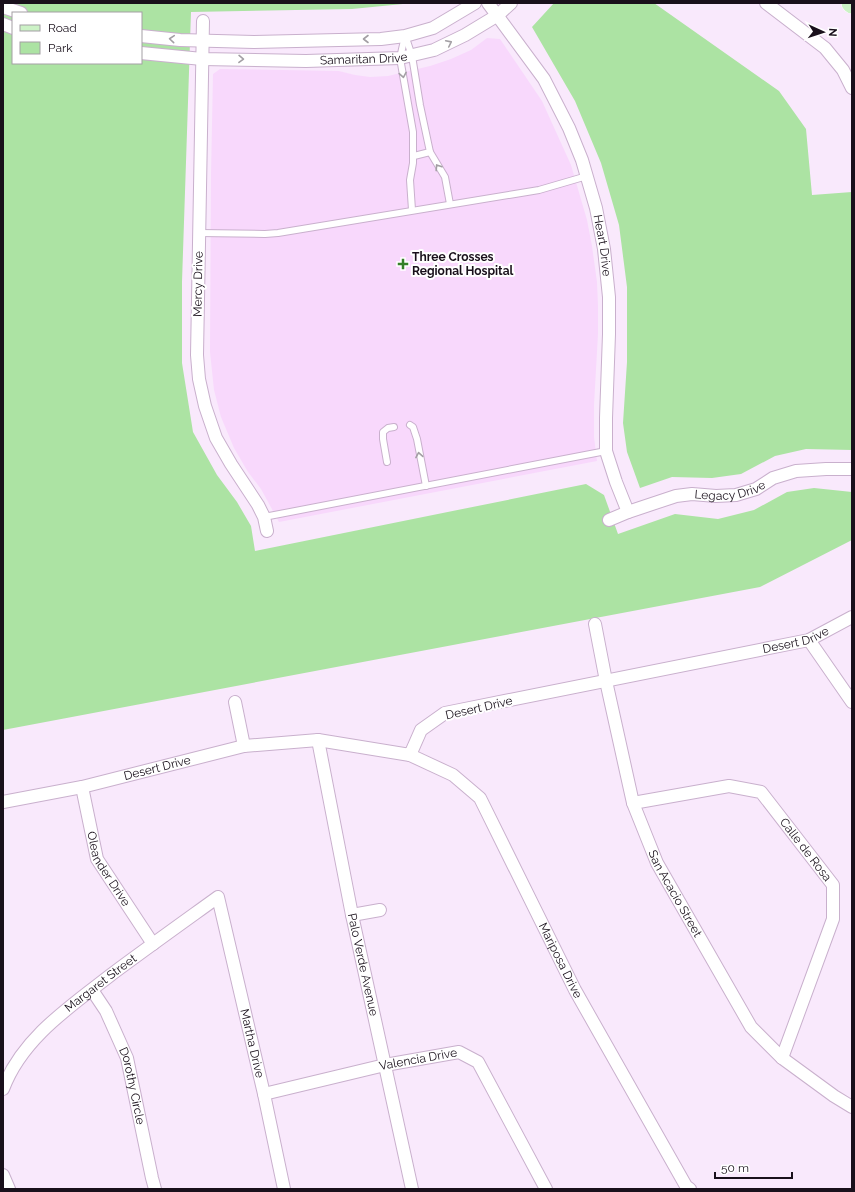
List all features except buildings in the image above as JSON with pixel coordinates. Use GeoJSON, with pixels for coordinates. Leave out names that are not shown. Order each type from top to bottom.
{"type":"FeatureCollection","features":[{"type":"Feature","properties":{"kind":"street","name":"Samaritan Drive"},"geometry":{"type":"LineString","coordinates":[[142,36],[202,41],[381,40],[405,36],[433,28],[475,3]]}},
{"type":"Feature","properties":{"kind":"street","name":"Heart Drive"},"geometry":{"type":"LineString","coordinates":[[488,3],[544,79],[569,128],[582,160],[596,208],[604,249],[609,297],[606,451],[628,512]]}},
{"type":"Feature","properties":{"kind":"street","name":"Samaritan Drive"},"geometry":{"type":"LineString","coordinates":[[142,54],[202,59],[306,61],[406,57],[434,50],[498,15],[512,3]]}},
{"type":"Feature","properties":{"kind":"street"},"geometry":{"type":"LineString","coordinates":[[766,3],[825,48],[842,70],[852,88]]}},
{"type":"Feature","properties":{"kind":"street"},"geometry":{"type":"LineString","coordinates":[[3,7],[16,12]]}},
{"type":"Feature","properties":{"kind":"street","name":"Mercy Drive"},"geometry":{"type":"LineString","coordinates":[[203,21],[196,355],[199,379],[205,406],[216,438],[230,464],[258,505],[264,517],[267,531]]}},
{"type":"Feature","properties":{"kind":"street","name":"Legacy Drive"},"geometry":{"type":"LineString","coordinates":[[609,520],[676,496],[692,494],[716,496],[736,495],[756,489],[773,478],[796,471],[852,469]]}},
{"type":"Feature","properties":{"kind":"street","name":"Desert Drive"},"geometry":{"type":"LineString","coordinates":[[3,802],[82,787],[244,746],[318,740],[410,755],[421,730],[445,713],[809,640],[852,617]]}},
{"type":"Feature","properties":{"kind":"street","name":"San Acacio Street"},"geometry":{"type":"LineString","coordinates":[[595,624],[633,803],[657,863],[752,1027],[782,1058],[834,1096],[852,1107]]}},
{"type":"Feature","properties":{"kind":"street"},"geometry":{"type":"LineString","coordinates":[[809,640],[852,702]]}},
{"type":"Feature","properties":{"kind":"street"},"geometry":{"type":"LineString","coordinates":[[235,702],[244,746]]}},
{"type":"Feature","properties":{"kind":"street","name":"Palo Verde Avenue"},"geometry":{"type":"LineString","coordinates":[[318,740],[352,915],[412,1189]]}},
{"type":"Feature","properties":{"kind":"street","name":"Mariposa Drive"},"geometry":{"type":"LineString","coordinates":[[410,755],[453,775],[480,798],[575,990],[686,1186],[690,1189]]}},
{"type":"Feature","properties":{"kind":"street","name":"Calle de Rosa"},"geometry":{"type":"LineString","coordinates":[[633,803],[729,786],[760,792],[833,885],[834,919],[782,1058]]}},
{"type":"Feature","properties":{"kind":"street","name":"Oleander Drive"},"geometry":{"type":"LineString","coordinates":[[82,787],[96,860],[153,944]]}},
{"type":"Feature","properties":{"kind":"street","name":"Margaret Street"},"geometry":{"type":"LineString","coordinates":[[3,1089],[15,1064],[32,1041],[54,1020],[153,944],[218,897]]}},
{"type":"Feature","properties":{"kind":"street","name":"Martha Drive"},"geometry":{"type":"LineString","coordinates":[[218,897],[264,1094],[284,1189]]}},
{"type":"Feature","properties":{"kind":"street"},"geometry":{"type":"LineString","coordinates":[[352,915],[380,910]]}},
{"type":"Feature","properties":{"kind":"street","name":"Dorothy Circle"},"geometry":{"type":"LineString","coordinates":[[92,990],[106,1011],[127,1058],[155,1189]]}},
{"type":"Feature","properties":{"kind":"street","name":"Valencia Drive"},"geometry":{"type":"LineString","coordinates":[[264,1094],[385,1065],[459,1052],[478,1062],[546,1189]]}},
{"type":"Feature","properties":{"kind":"street"},"geometry":{"type":"LineString","coordinates":[[3,1175],[9,1189]]}},
{"type":"Feature","properties":{"kind":"lane"},"geometry":{"type":"LineString","coordinates":[[405,36],[414,156],[410,180],[412,210]]}},
{"type":"Feature","properties":{"kind":"lane"},"geometry":{"type":"LineString","coordinates":[[405,36],[406,57],[420,105],[430,152],[445,177],[450,204]]}},
{"type":"Feature","properties":{"kind":"lane"},"geometry":{"type":"LineString","coordinates":[[414,156],[430,152]]}},
{"type":"Feature","properties":{"kind":"lane"},"geometry":{"type":"LineString","coordinates":[[199,233],[278,233],[539,190],[587,176]]}},
{"type":"Feature","properties":{"kind":"lane"},"geometry":{"type":"LineString","coordinates":[[410,425],[413,427],[417,439],[426,486]]}},
{"type":"Feature","properties":{"kind":"lane"},"geometry":{"type":"LineString","coordinates":[[387,462],[382,439],[384,432],[388,428],[394,427]]}},
{"type":"Feature","properties":{"kind":"lane"},"geometry":{"type":"LineString","coordinates":[[264,517],[606,451]]}},
{"type":"Feature","properties":{"kind":"shaded area","name":"Three Crosses Regional Hospital"},"geometry":{"type":"Polygon","coordinates":[[[487,38],[500,39],[542,101],[571,165],[587,220],[597,282],[598,306],[594,405],[594,437],[597,461],[279,522],[261,489],[248,472],[234,448],[221,417],[214,390],[210,352],[213,74],[220,69],[339,71],[370,77],[388,76],[430,66],[451,59],[471,50],[487,38]]]}},
{"type":"Feature","properties":{"kind":"green space"},"geometry":{"type":"Polygon","coordinates":[[[3,3],[413,3],[352,9],[191,12],[182,282],[182,363],[193,432],[217,475],[237,502],[251,526],[255,551],[586,484],[604,495],[618,534],[675,514],[718,519],[754,510],[787,492],[814,488],[852,492],[852,540],[760,587],[3,730],[3,3]]]}},
{"type":"Feature","properties":{"kind":"green space"},"geometry":{"type":"Polygon","coordinates":[[[554,3],[654,3],[779,91],[806,129],[812,195],[852,192],[852,450],[806,449],[775,456],[741,474],[712,478],[672,477],[640,488],[627,452],[623,423],[627,362],[627,287],[619,225],[601,163],[575,101],[532,27],[554,3]]]}},
{"type":"Feature","properties":{"kind":"place","name":"Three Crosses Regional Hospital"},"geometry":{"type":"Point","coordinates":[403,264]}}]}
